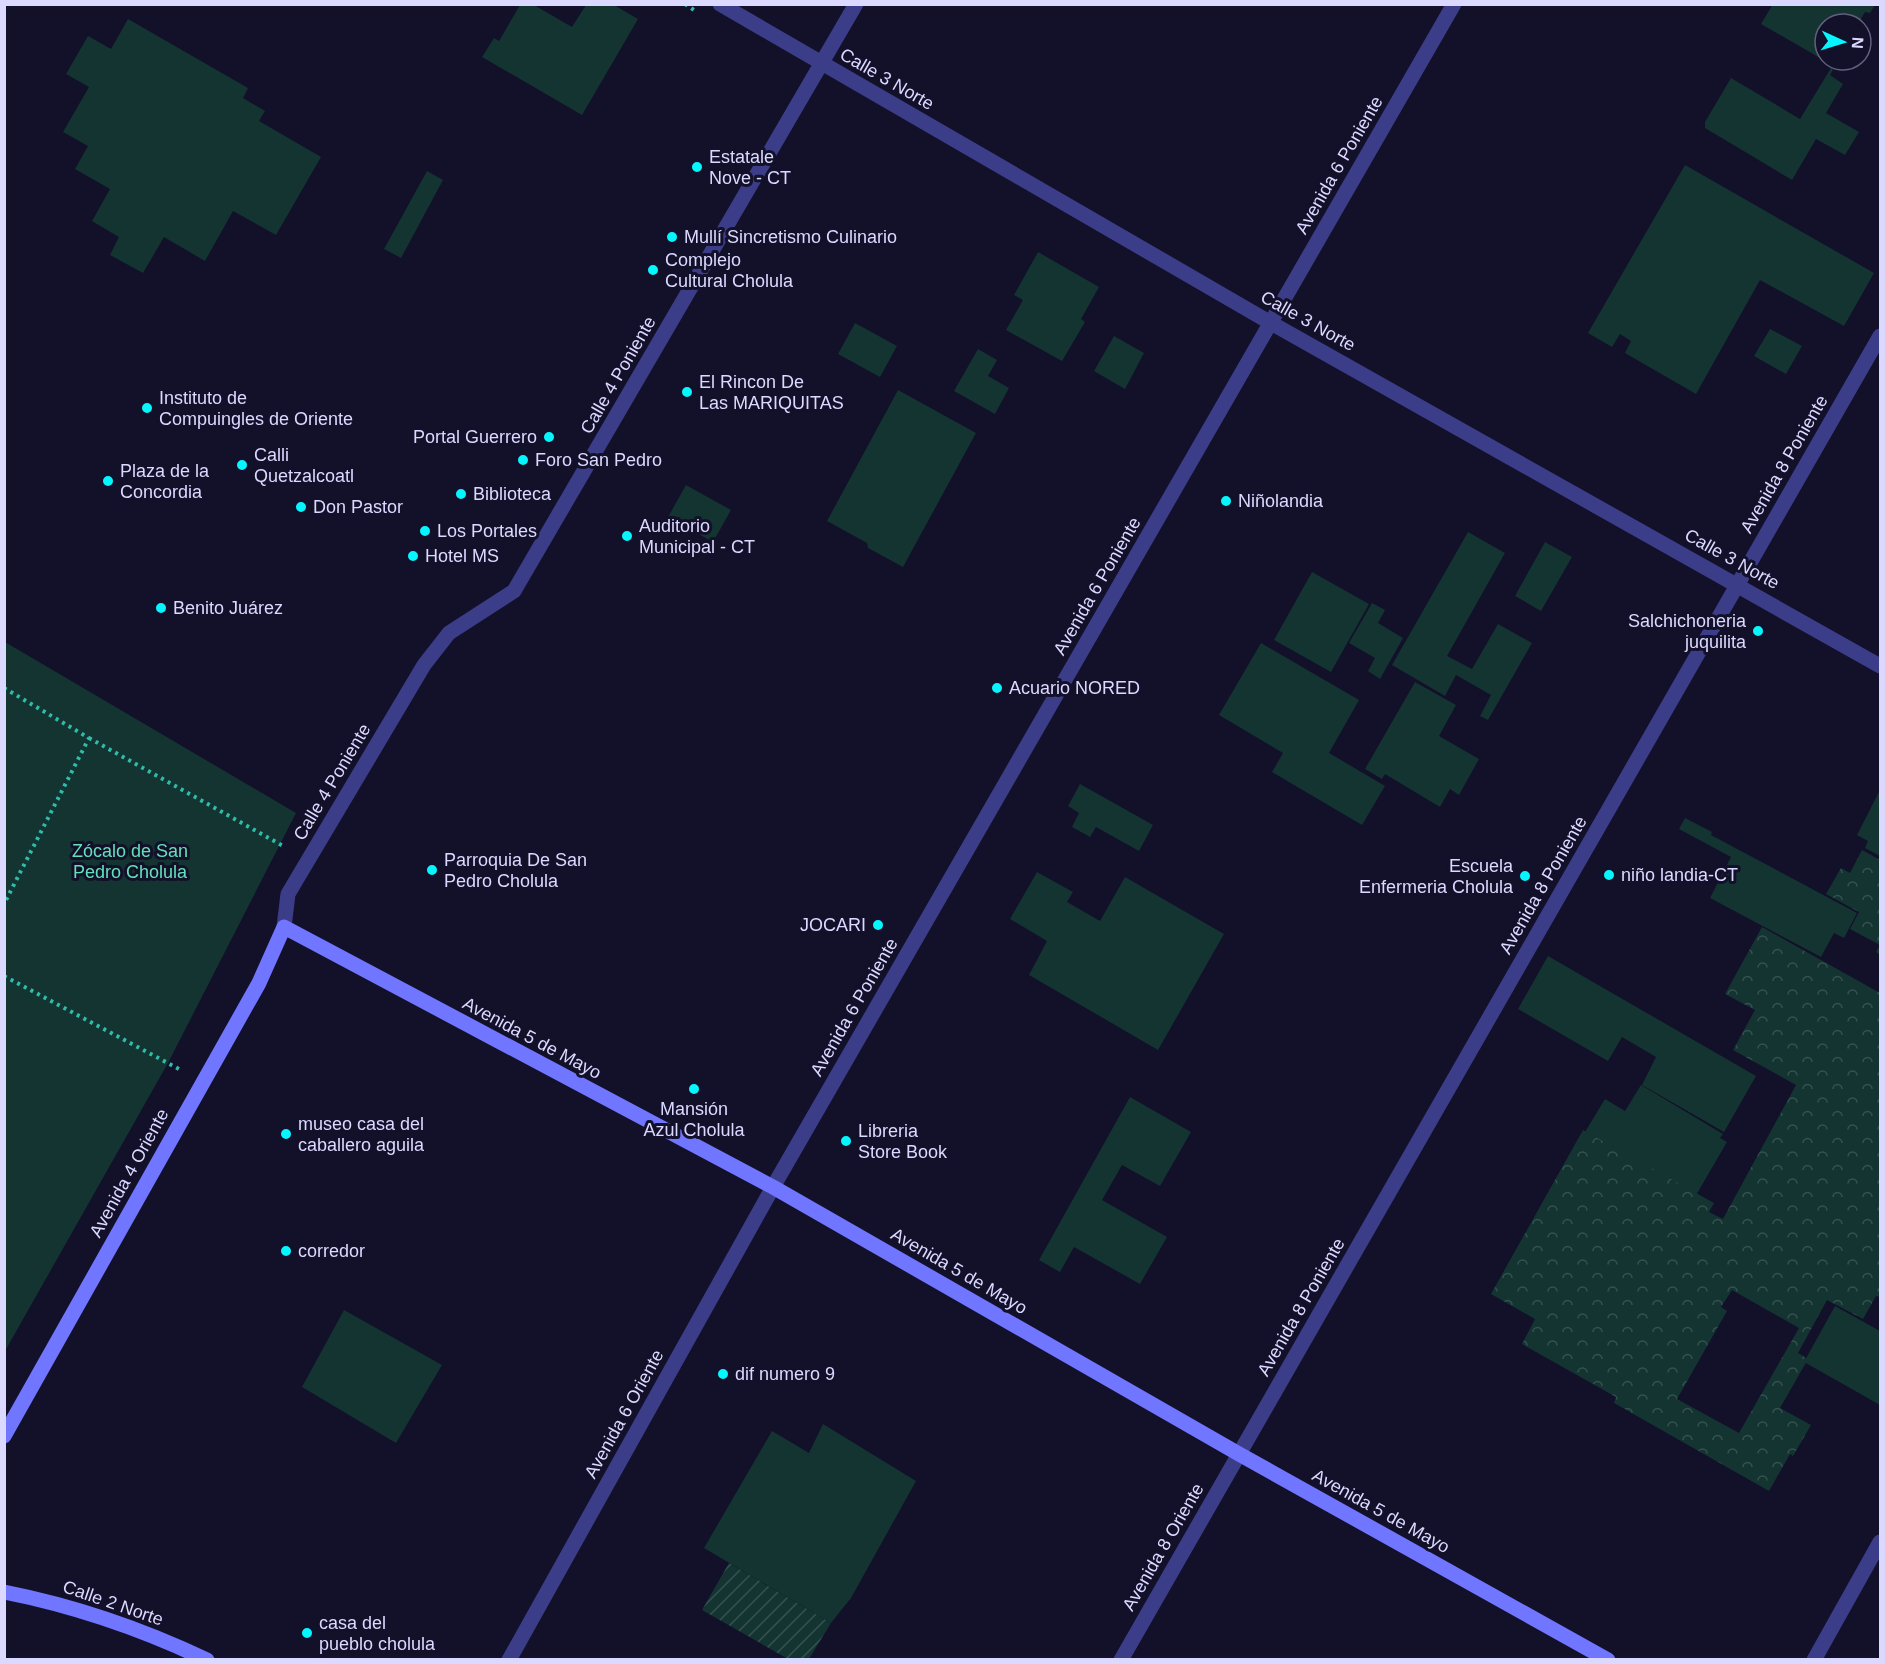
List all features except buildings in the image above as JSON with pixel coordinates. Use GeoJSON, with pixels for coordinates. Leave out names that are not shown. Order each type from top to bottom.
{"type":"FeatureCollection","features":[{"type":"Feature","properties":{"kind":"street","name":"Calle 3 Norte"},"geometry":{"type":"LineString","coordinates":[[720,4],[1271,323],[1881,666]]}},
{"type":"Feature","properties":{"kind":"street","name":"Calle 4 Poniente"},"geometry":{"type":"LineString","coordinates":[[284,927],[288,894],[424,665],[449,633],[514,591],[856,4]]}},
{"type":"Feature","properties":{"kind":"street","name":"Avenida 6 Poniente"},"geometry":{"type":"LineString","coordinates":[[773,1187],[1454,4]]}},
{"type":"Feature","properties":{"kind":"street","name":"Avenida 8 Poniente"},"geometry":{"type":"LineString","coordinates":[[1239,1454],[1881,336]]}},
{"type":"Feature","properties":{"kind":"street","name":"Avenida 5 de Mayo"},"geometry":{"type":"LineString","coordinates":[[284,927],[773,1187],[1239,1454],[1608,1659]]}},
{"type":"Feature","properties":{"kind":"street","name":"Avenida 4 Oriente"},"geometry":{"type":"LineString","coordinates":[[4,1436],[259,983],[284,927]]}},
{"type":"Feature","properties":{"kind":"street","name":"Avenida 6 Oriente"},"geometry":{"type":"LineString","coordinates":[[509,1659],[773,1187]]}},
{"type":"Feature","properties":{"kind":"street","name":"Avenida 8 Oriente"},"geometry":{"type":"LineString","coordinates":[[1121,1659],[1239,1454]]}},
{"type":"Feature","properties":{"kind":"street"},"geometry":{"type":"LineString","coordinates":[[1815,1659],[1881,1542]]}},
{"type":"Feature","properties":{"kind":"street","name":"Calle 2 Norte"},"geometry":{"type":"LineString","coordinates":[[4,1592],[47,1601],[118,1622],[207,1659]]}},
{"type":"Feature","properties":{"kind":"path"},"geometry":{"type":"LineString","coordinates":[[4,688],[89,738],[308,859]]}},
{"type":"Feature","properties":{"kind":"path"},"geometry":{"type":"LineString","coordinates":[[4,904],[89,738]]}},
{"type":"Feature","properties":{"kind":"path"},"geometry":{"type":"LineString","coordinates":[[4,976],[201,1083]]}},
{"type":"Feature","properties":{"kind":"green space"},"geometry":{"type":"Polygon","coordinates":[[[1773,4],[1875,4],[1871,12],[1813,12],[1813,54],[1761,24],[1773,4]]]}},
{"type":"Feature","properties":{"kind":"green space"},"geometry":{"type":"Polygon","coordinates":[[[520,5],[534,5],[572,27],[586,5],[614,5],[638,19],[582,115],[482,57],[494,38],[499,41],[520,5]]]}},
{"type":"Feature","properties":{"kind":"green space"},"geometry":{"type":"Polygon","coordinates":[[[128,19],[248,88],[243,98],[265,111],[259,121],[321,157],[276,235],[233,211],[205,261],[164,237],[143,273],[110,255],[119,237],[92,221],[110,189],[75,169],[88,146],[63,132],[89,87],[66,74],[88,36],[111,49],[128,19]]]}},
{"type":"Feature","properties":{"kind":"green space"},"geometry":{"type":"Polygon","coordinates":[[[1829,72],[1832,72],[1830,75],[1843,84],[1826,113],[1859,132],[1845,155],[1816,139],[1792,180],[1705,128],[1705,122],[1731,78],[1800,119],[1829,72]]]}},
{"type":"Feature","properties":{"kind":"green space"},"geometry":{"type":"Polygon","coordinates":[[[1685,165],[1874,273],[1844,326],[1760,280],[1696,394],[1625,353],[1631,341],[1620,334],[1612,347],[1588,333],[1685,165]]]}},
{"type":"Feature","properties":{"kind":"green space"},"geometry":{"type":"Polygon","coordinates":[[[427,171],[443,180],[401,258],[384,249],[427,171]]]}},
{"type":"Feature","properties":{"kind":"green space"},"geometry":{"type":"Polygon","coordinates":[[[1038,252],[1099,287],[1081,319],[1085,322],[1062,361],[1006,330],[1023,300],[1014,295],[1038,252]]]}},
{"type":"Feature","properties":{"kind":"green space"},"geometry":{"type":"Polygon","coordinates":[[[855,323],[897,346],[880,377],[838,354],[855,323]]]}},
{"type":"Feature","properties":{"kind":"green space"},"geometry":{"type":"Polygon","coordinates":[[[1770,329],[1802,346],[1786,374],[1754,356],[1770,329]]]}},
{"type":"Feature","properties":{"kind":"green space"},"geometry":{"type":"Polygon","coordinates":[[[1114,336],[1144,353],[1125,389],[1094,371],[1114,336]]]}},
{"type":"Feature","properties":{"kind":"green space"},"geometry":{"type":"Polygon","coordinates":[[[978,349],[997,360],[988,376],[1009,388],[995,414],[954,391],[978,349]]]}},
{"type":"Feature","properties":{"kind":"green space"},"geometry":{"type":"Polygon","coordinates":[[[898,390],[976,433],[903,567],[868,548],[867,543],[827,521],[898,390]]]}},
{"type":"Feature","properties":{"kind":"green space"},"geometry":{"type":"Polygon","coordinates":[[[686,485],[731,510],[713,542],[668,517],[686,485]]]}},
{"type":"Feature","properties":{"kind":"green space"},"geometry":{"type":"Polygon","coordinates":[[[1468,532],[1505,553],[1447,656],[1472,669],[1498,624],[1532,643],[1488,720],[1480,716],[1491,695],[1456,675],[1445,696],[1392,665],[1468,532]]]}},
{"type":"Feature","properties":{"kind":"green space"},"geometry":{"type":"Polygon","coordinates":[[[1545,542],[1572,557],[1541,611],[1515,596],[1545,542]]]}},
{"type":"Feature","properties":{"kind":"green space"},"geometry":{"type":"Polygon","coordinates":[[[1312,572],[1369,604],[1331,672],[1274,640],[1312,572]]]}},
{"type":"Feature","properties":{"kind":"green space"},"geometry":{"type":"Polygon","coordinates":[[[1372,603],[1385,610],[1378,623],[1403,638],[1380,679],[1368,671],[1375,658],[1349,643],[1372,603]]]}},
{"type":"Feature","properties":{"kind":"green space","name":"Zócalo de San Pedro Cholula"},"geometry":{"type":"Polygon","coordinates":[[[5,642],[296,813],[168,1063],[5,1351],[5,642]]]}},
{"type":"Feature","properties":{"kind":"green space"},"geometry":{"type":"Polygon","coordinates":[[[1261,643],[1359,700],[1329,753],[1385,786],[1362,825],[1272,772],[1283,753],[1219,715],[1261,643]]]}},
{"type":"Feature","properties":{"kind":"green space"},"geometry":{"type":"Polygon","coordinates":[[[1415,682],[1456,705],[1439,736],[1479,759],[1459,795],[1450,789],[1440,807],[1385,774],[1382,779],[1365,769],[1415,682]]]}},
{"type":"Feature","properties":{"kind":"green space"},"geometry":{"type":"Polygon","coordinates":[[[1080,784],[1153,825],[1139,851],[1096,827],[1090,837],[1072,827],[1079,813],[1068,806],[1080,784]]]}},
{"type":"Feature","properties":{"kind":"green space"},"geometry":{"type":"Polygon","coordinates":[[[1880,790],[1880,856],[1865,848],[1868,841],[1857,835],[1880,790]]]}},
{"type":"Feature","properties":{"kind":"green space"},"geometry":{"type":"Polygon","coordinates":[[[1685,818],[1712,832],[1711,835],[1857,913],[1844,938],[1834,933],[1821,957],[1710,898],[1731,857],[1679,829],[1685,818]]]}},
{"type":"Feature","properties":{"kind":"green space"},"geometry":{"type":"Polygon","coordinates":[[[1862,850],[1880,860],[1880,945],[1850,929],[1859,912],[1826,894],[1841,868],[1850,873],[1862,850]]]}},
{"type":"Feature","properties":{"kind":"green space"},"geometry":{"type":"Polygon","coordinates":[[[1037,872],[1073,892],[1067,902],[1100,921],[1125,877],[1224,934],[1158,1050],[1029,975],[1047,941],[1010,919],[1037,872]]]}},
{"type":"Feature","properties":{"kind":"green space"},"geometry":{"type":"Polygon","coordinates":[[[1762,927],[1880,993],[1880,1297],[1876,1296],[1863,1319],[1827,1300],[1798,1353],[1808,1359],[1780,1408],[1811,1425],[1793,1456],[1790,1454],[1769,1491],[1614,1403],[1616,1397],[1522,1344],[1535,1319],[1491,1294],[1583,1130],[1714,1203],[1709,1212],[1723,1219],[1796,1085],[1733,1050],[1755,1010],[1725,994],[1762,927]],[[1732,1290],[1721,1307],[1727,1311],[1677,1399],[1739,1433],[1799,1328],[1732,1290]]]}},
{"type":"Feature","properties":{"kind":"green space"},"geometry":{"type":"Polygon","coordinates":[[[1548,956],[1756,1076],[1724,1132],[1642,1085],[1656,1057],[1622,1037],[1608,1061],[1518,1009],[1548,956]]]}},
{"type":"Feature","properties":{"kind":"green space"},"geometry":{"type":"Polygon","coordinates":[[[1641,1085],[1723,1134],[1720,1138],[1727,1142],[1695,1197],[1585,1132],[1605,1099],[1625,1111],[1641,1085]]]}},
{"type":"Feature","properties":{"kind":"green space"},"geometry":{"type":"Polygon","coordinates":[[[1130,1097],[1191,1132],[1160,1186],[1122,1165],[1102,1200],[1167,1237],[1140,1284],[1074,1247],[1060,1272],[1039,1260],[1130,1097]]]}},
{"type":"Feature","properties":{"kind":"green space"},"geometry":{"type":"Polygon","coordinates":[[[1835,1306],[1880,1331],[1880,1405],[1804,1362],[1835,1306]]]}},
{"type":"Feature","properties":{"kind":"green space"},"geometry":{"type":"Polygon","coordinates":[[[344,1310],[442,1365],[396,1443],[302,1387],[344,1310]]]}},
{"type":"Feature","properties":{"kind":"green space"},"geometry":{"type":"Polygon","coordinates":[[[823,1424],[916,1481],[851,1598],[831,1623],[704,1548],[772,1431],[809,1453],[823,1424]]]}},
{"type":"Feature","properties":{"kind":"green space"},"geometry":{"type":"Polygon","coordinates":[[[729,1563],[831,1623],[809,1659],[788,1659],[702,1610],[729,1563]]]}},
{"type":"Feature","properties":{"kind":"place","name":"Estatale Nove - CT"},"geometry":{"type":"Point","coordinates":[697,167]}},
{"type":"Feature","properties":{"kind":"place","name":"Mullí Sincretismo Culinario"},"geometry":{"type":"Point","coordinates":[672,237]}},
{"type":"Feature","properties":{"kind":"place","name":"Complejo Cultural Cholula"},"geometry":{"type":"Point","coordinates":[653,270]}},
{"type":"Feature","properties":{"kind":"place","name":"El Rincon De Las MARIQUITAS"},"geometry":{"type":"Point","coordinates":[687,392]}},
{"type":"Feature","properties":{"kind":"place","name":"Instituto de Compuingles de Oriente"},"geometry":{"type":"Point","coordinates":[147,408]}},
{"type":"Feature","properties":{"kind":"place","name":"Portal Guerrero"},"geometry":{"type":"Point","coordinates":[549,437]}},
{"type":"Feature","properties":{"kind":"place","name":"Foro San Pedro"},"geometry":{"type":"Point","coordinates":[523,460]}},
{"type":"Feature","properties":{"kind":"place","name":"Calli Quetzalcoatl"},"geometry":{"type":"Point","coordinates":[242,465]}},
{"type":"Feature","properties":{"kind":"place","name":"Plaza de la Concordia"},"geometry":{"type":"Point","coordinates":[108,481]}},
{"type":"Feature","properties":{"kind":"place","name":"Biblioteca"},"geometry":{"type":"Point","coordinates":[461,494]}},
{"type":"Feature","properties":{"kind":"place","name":"Niñolandia"},"geometry":{"type":"Point","coordinates":[1226,501]}},
{"type":"Feature","properties":{"kind":"place","name":"Don Pastor"},"geometry":{"type":"Point","coordinates":[301,507]}},
{"type":"Feature","properties":{"kind":"place","name":"Los Portales"},"geometry":{"type":"Point","coordinates":[425,531]}},
{"type":"Feature","properties":{"kind":"place","name":"Auditorio Municipal - CT"},"geometry":{"type":"Point","coordinates":[627,536]}},
{"type":"Feature","properties":{"kind":"place","name":"Hotel MS"},"geometry":{"type":"Point","coordinates":[413,556]}},
{"type":"Feature","properties":{"kind":"place","name":"Benito Juárez"},"geometry":{"type":"Point","coordinates":[161,608]}},
{"type":"Feature","properties":{"kind":"place","name":"Salchichoneria juquilita"},"geometry":{"type":"Point","coordinates":[1758,631]}},
{"type":"Feature","properties":{"kind":"place","name":"Acuario NORED"},"geometry":{"type":"Point","coordinates":[997,688]}},
{"type":"Feature","properties":{"kind":"place","name":"Parroquia De San Pedro Cholula"},"geometry":{"type":"Point","coordinates":[432,870]}},
{"type":"Feature","properties":{"kind":"place","name":"niño landia-CT"},"geometry":{"type":"Point","coordinates":[1609,875]}},
{"type":"Feature","properties":{"kind":"place","name":"Escuela Enfermeria Cholula"},"geometry":{"type":"Point","coordinates":[1525,876]}},
{"type":"Feature","properties":{"kind":"place","name":"JOCARI"},"geometry":{"type":"Point","coordinates":[878,925]}},
{"type":"Feature","properties":{"kind":"place","name":"Mansión Azul Cholula"},"geometry":{"type":"Point","coordinates":[694,1089]}},
{"type":"Feature","properties":{"kind":"place","name":"museo casa del caballero aguila"},"geometry":{"type":"Point","coordinates":[286,1134]}},
{"type":"Feature","properties":{"kind":"place","name":"Libreria Store Book"},"geometry":{"type":"Point","coordinates":[846,1141]}},
{"type":"Feature","properties":{"kind":"place","name":"corredor"},"geometry":{"type":"Point","coordinates":[286,1251]}},
{"type":"Feature","properties":{"kind":"place","name":"dif numero 9"},"geometry":{"type":"Point","coordinates":[723,1374]}},
{"type":"Feature","properties":{"kind":"place","name":"casa del pueblo cholula"},"geometry":{"type":"Point","coordinates":[307,1633]}}]}
